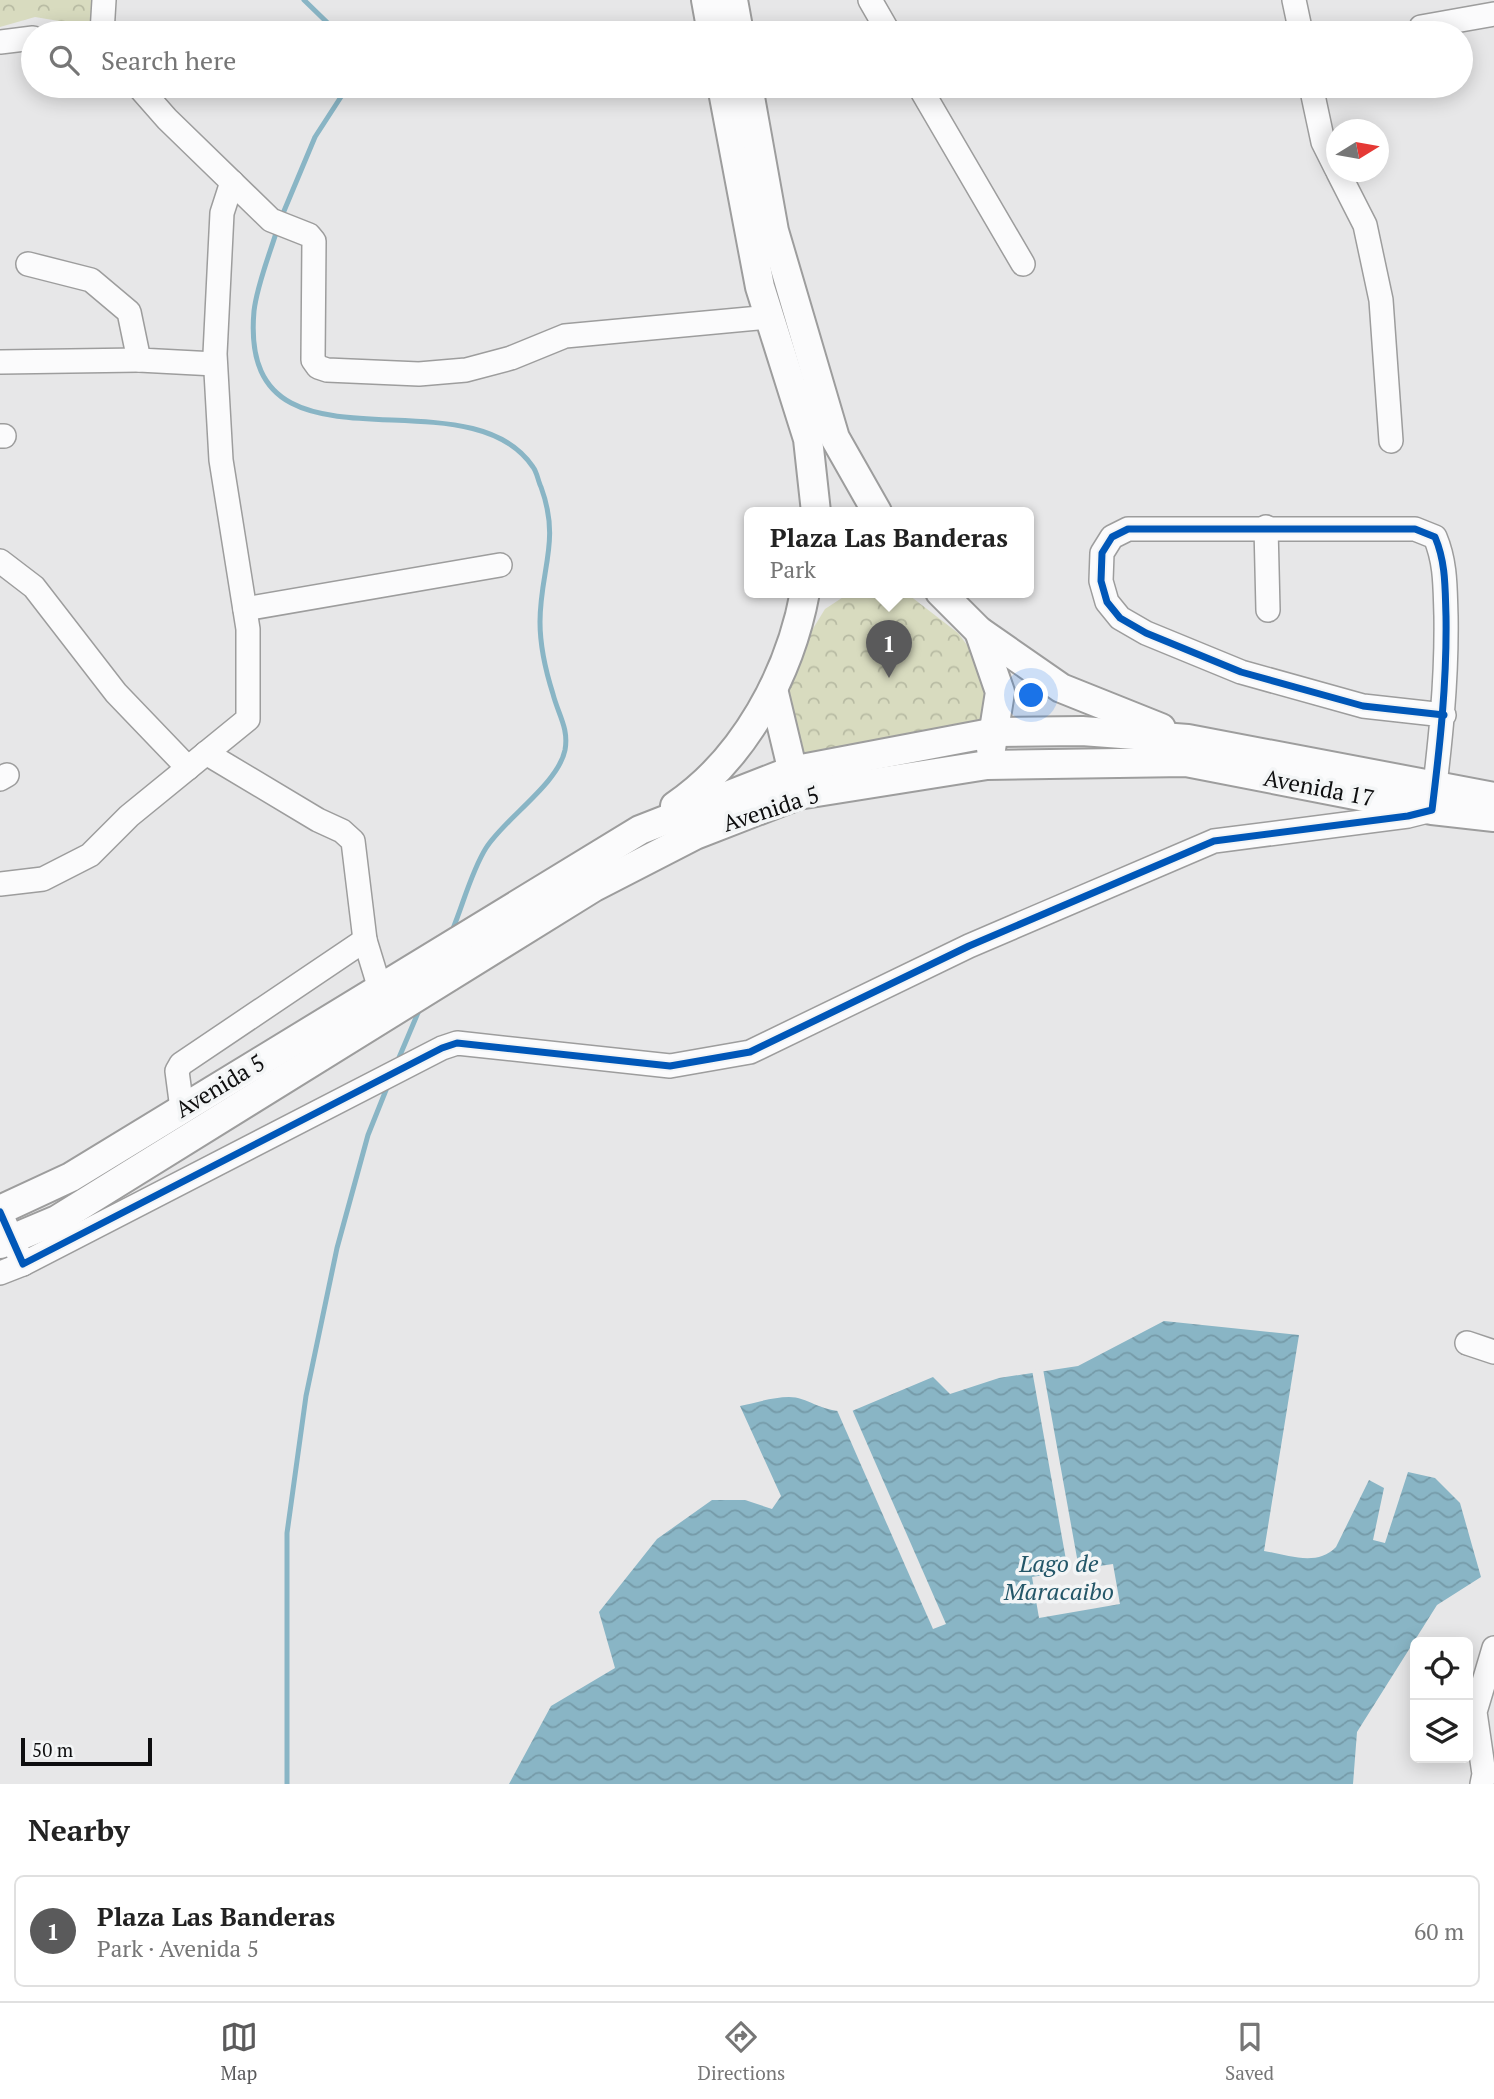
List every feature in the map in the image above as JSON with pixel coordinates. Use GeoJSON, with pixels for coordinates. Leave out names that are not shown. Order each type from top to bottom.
{"type":"FeatureCollection","features":[{"type":"Feature","properties":{"kind":"main road"},"geometry":{"type":"LineString","coordinates":[[706,0],[710,21]]}},
{"type":"Feature","properties":{"kind":"main road"},"geometry":{"type":"LineString","coordinates":[[733,0],[737,21]]}},
{"type":"Feature","properties":{"kind":"main road"},"geometry":{"type":"LineString","coordinates":[[724,98],[760,287],[808,439],[815,507]]}},
{"type":"Feature","properties":{"kind":"main road"},"geometry":{"type":"LineString","coordinates":[[750,98],[774,231],[835,438],[874,507]]}},
{"type":"Feature","properties":{"kind":"main road"},"geometry":{"type":"LineString","coordinates":[[944,598],[979,631],[1061,688],[1187,750]]}},
{"type":"Feature","properties":{"kind":"main road"},"geometry":{"type":"LineString","coordinates":[[640,830],[701,788],[736,749],[773,689],[803,603]]}},
{"type":"Feature","properties":{"kind":"main road"},"geometry":{"type":"LineString","coordinates":[[979,631],[1000,692],[996,732],[987,765]]}},
{"type":"Feature","properties":{"kind":"main road"},"geometry":{"type":"LineString","coordinates":[[773,689],[795,783]]}},
{"type":"Feature","properties":{"kind":"main road","name":"Avenida 5"},"geometry":{"type":"LineString","coordinates":[[0,1211],[71,1177],[640,830],[795,783],[996,732],[1082,731],[1187,750]]}},
{"type":"Feature","properties":{"kind":"main road","name":"Avenida 5"},"geometry":{"type":"LineString","coordinates":[[12,1249],[594,887],[795,783],[1187,750]]}},
{"type":"Feature","properties":{"kind":"main road","name":"Avenida 17"},"geometry":{"type":"LineString","coordinates":[[1187,750],[1434,798],[1494,817]]}},
{"type":"Feature","properties":{"kind":"main road","name":"Avenida 17"},"geometry":{"type":"LineString","coordinates":[[1434,798],[1494,797]]}},
{"type":"Feature","properties":{"kind":"street"},"geometry":{"type":"LineString","coordinates":[[103,21],[104,0]]}},
{"type":"Feature","properties":{"kind":"street"},"geometry":{"type":"LineString","coordinates":[[870,0],[882,21]]}},
{"type":"Feature","properties":{"kind":"street"},"geometry":{"type":"LineString","coordinates":[[1294,0],[1298,21]]}},
{"type":"Feature","properties":{"kind":"street"},"geometry":{"type":"LineString","coordinates":[[1455,21],[1494,14]]}},
{"type":"Feature","properties":{"kind":"street"},"geometry":{"type":"LineString","coordinates":[[0,42],[21,39]]}},
{"type":"Feature","properties":{"kind":"street"},"geometry":{"type":"LineString","coordinates":[[150,98],[271,220],[309,235],[314,241],[313,360],[318,367],[327,370],[419,374],[466,370],[565,337],[769,317]]}},
{"type":"Feature","properties":{"kind":"street"},"geometry":{"type":"LineString","coordinates":[[926,98],[1023,264]]}},
{"type":"Feature","properties":{"kind":"street"},"geometry":{"type":"LineString","coordinates":[[1314,98],[1326,148]]}},
{"type":"Feature","properties":{"kind":"street"},"geometry":{"type":"LineString","coordinates":[[0,884],[43,880],[90,855],[129,816],[248,719],[248,629],[221,460],[215,364],[222,214],[232,182]]}},
{"type":"Feature","properties":{"kind":"street"},"geometry":{"type":"LineString","coordinates":[[1343,182],[1364,225],[1381,300],[1391,441]]}},
{"type":"Feature","properties":{"kind":"street"},"geometry":{"type":"LineString","coordinates":[[28,264],[91,280],[129,312],[139,360]]}},
{"type":"Feature","properties":{"kind":"street"},"geometry":{"type":"LineString","coordinates":[[1,362],[139,360],[215,364]]}},
{"type":"Feature","properties":{"kind":"street"},"geometry":{"type":"LineString","coordinates":[[1266,527],[1268,610]]}},
{"type":"Feature","properties":{"kind":"street"},"geometry":{"type":"LineString","coordinates":[[0,1273],[12,1249],[442,1048],[457,1044],[670,1066],[750,1052],[969,946],[1214,841],[1408,816],[1434,798],[1444,715],[1444,559],[1435,537],[1415,529],[1128,529],[1112,537],[1102,554],[1101,581],[1107,602],[1120,618],[1146,633],[1241,672],[1363,706],[1444,715]]}},
{"type":"Feature","properties":{"kind":"street"},"geometry":{"type":"LineString","coordinates":[[0,561],[33,587],[116,693],[197,760],[342,831],[353,841],[365,940],[380,989]]}},
{"type":"Feature","properties":{"kind":"street"},"geometry":{"type":"LineString","coordinates":[[244,609],[500,565]]}},
{"type":"Feature","properties":{"kind":"street"},"geometry":{"type":"LineString","coordinates":[[182,1109],[177,1071],[181,1064],[365,940]]}},
{"type":"Feature","properties":{"kind":"street"},"geometry":{"type":"LineString","coordinates":[[0,1211],[12,1249]]}},
{"type":"Feature","properties":{"kind":"street"},"geometry":{"type":"LineString","coordinates":[[1467,1343],[1494,1352]]}},
{"type":"Feature","properties":{"kind":"street"},"geometry":{"type":"LineString","coordinates":[[1482,1784],[1484,1774],[1475,1712],[1494,1648]]}},
{"type":"Feature","properties":{"kind":"green space"},"geometry":{"type":"Polygon","coordinates":[[[0,0],[96,0],[95,21],[59,21],[35,17],[0,27],[0,0]]]}},
{"type":"Feature","properties":{"kind":"green space"},"geometry":{"type":"Polygon","coordinates":[[[842,598],[913,598],[958,633],[982,665],[990,697],[979,723],[798,758],[787,691],[806,640],[825,609],[842,598]]]}},
{"type":"Feature","properties":{"kind":"water","name":"Lago de Maracaibo"},"geometry":{"type":"Polygon","coordinates":[[[1164,1321],[1299,1335],[1264,1551],[1302,1558],[1320,1557],[1328,1553],[1336,1547],[1369,1480],[1384,1488],[1373,1540],[1385,1543],[1408,1472],[1435,1478],[1460,1503],[1481,1577],[1437,1605],[1417,1637],[1410,1637],[1410,1648],[1357,1732],[1353,1784],[509,1784],[551,1706],[615,1668],[599,1612],[657,1539],[712,1500],[745,1500],[772,1509],[781,1496],[740,1406],[789,1397],[832,1410],[852,1411],[933,1377],[950,1394],[999,1378],[1078,1366],[1164,1321]]]}},
{"type":"Feature","properties":{"kind":"pier"},"geometry":{"type":"Polygon","coordinates":[[[1043,1369],[1079,1569],[1113,1564],[1120,1604],[1039,1618],[1032,1577],[1068,1571],[1032,1370],[1043,1369]]]}},
{"type":"Feature","properties":{"kind":"pier"},"geometry":{"type":"Polygon","coordinates":[[[851,1407],[946,1624],[933,1629],[836,1408],[851,1407]]]}},
{"type":"Feature","properties":{"kind":"waterway"},"geometry":{"type":"LineString","coordinates":[[304,0],[326,21]]}},
{"type":"Feature","properties":{"kind":"waterway"},"geometry":{"type":"LineString","coordinates":[[284,211],[315,137],[340,98]]}},
{"type":"Feature","properties":{"kind":"waterway"},"geometry":{"type":"LineString","coordinates":[[277,230],[260,281],[254,311],[259,365],[281,397],[318,413],[459,426],[501,439],[533,467],[547,506],[549,540],[540,631],[548,677],[564,728],[565,750],[560,763],[542,788],[486,848],[452,931]]}},
{"type":"Feature","properties":{"kind":"waterway"},"geometry":{"type":"LineString","coordinates":[[398,1060],[420,1008]]}},
{"type":"Feature","properties":{"kind":"waterway"},"geometry":{"type":"LineString","coordinates":[[287,1784],[287,1533],[306,1396],[337,1248],[368,1135],[388,1085]]}},
{"type":"Feature","properties":{"kind":"cycle path"},"geometry":{"type":"LineString","coordinates":[[0,1212],[23,1264],[442,1048],[457,1043],[670,1066],[750,1052],[969,946],[1214,841],[1408,816],[1432,810],[1438,762],[1440,737],[1442,713],[1446,641],[1444,576],[1435,537],[1415,529],[1128,529],[1112,537],[1102,553],[1101,581],[1107,602],[1120,618],[1146,633],[1241,672],[1363,706],[1444,715]]}},
{"type":"Feature","properties":{"kind":"place","name":"Plaza Las Banderas"},"geometry":{"type":"Point","coordinates":[889,678]}}]}
